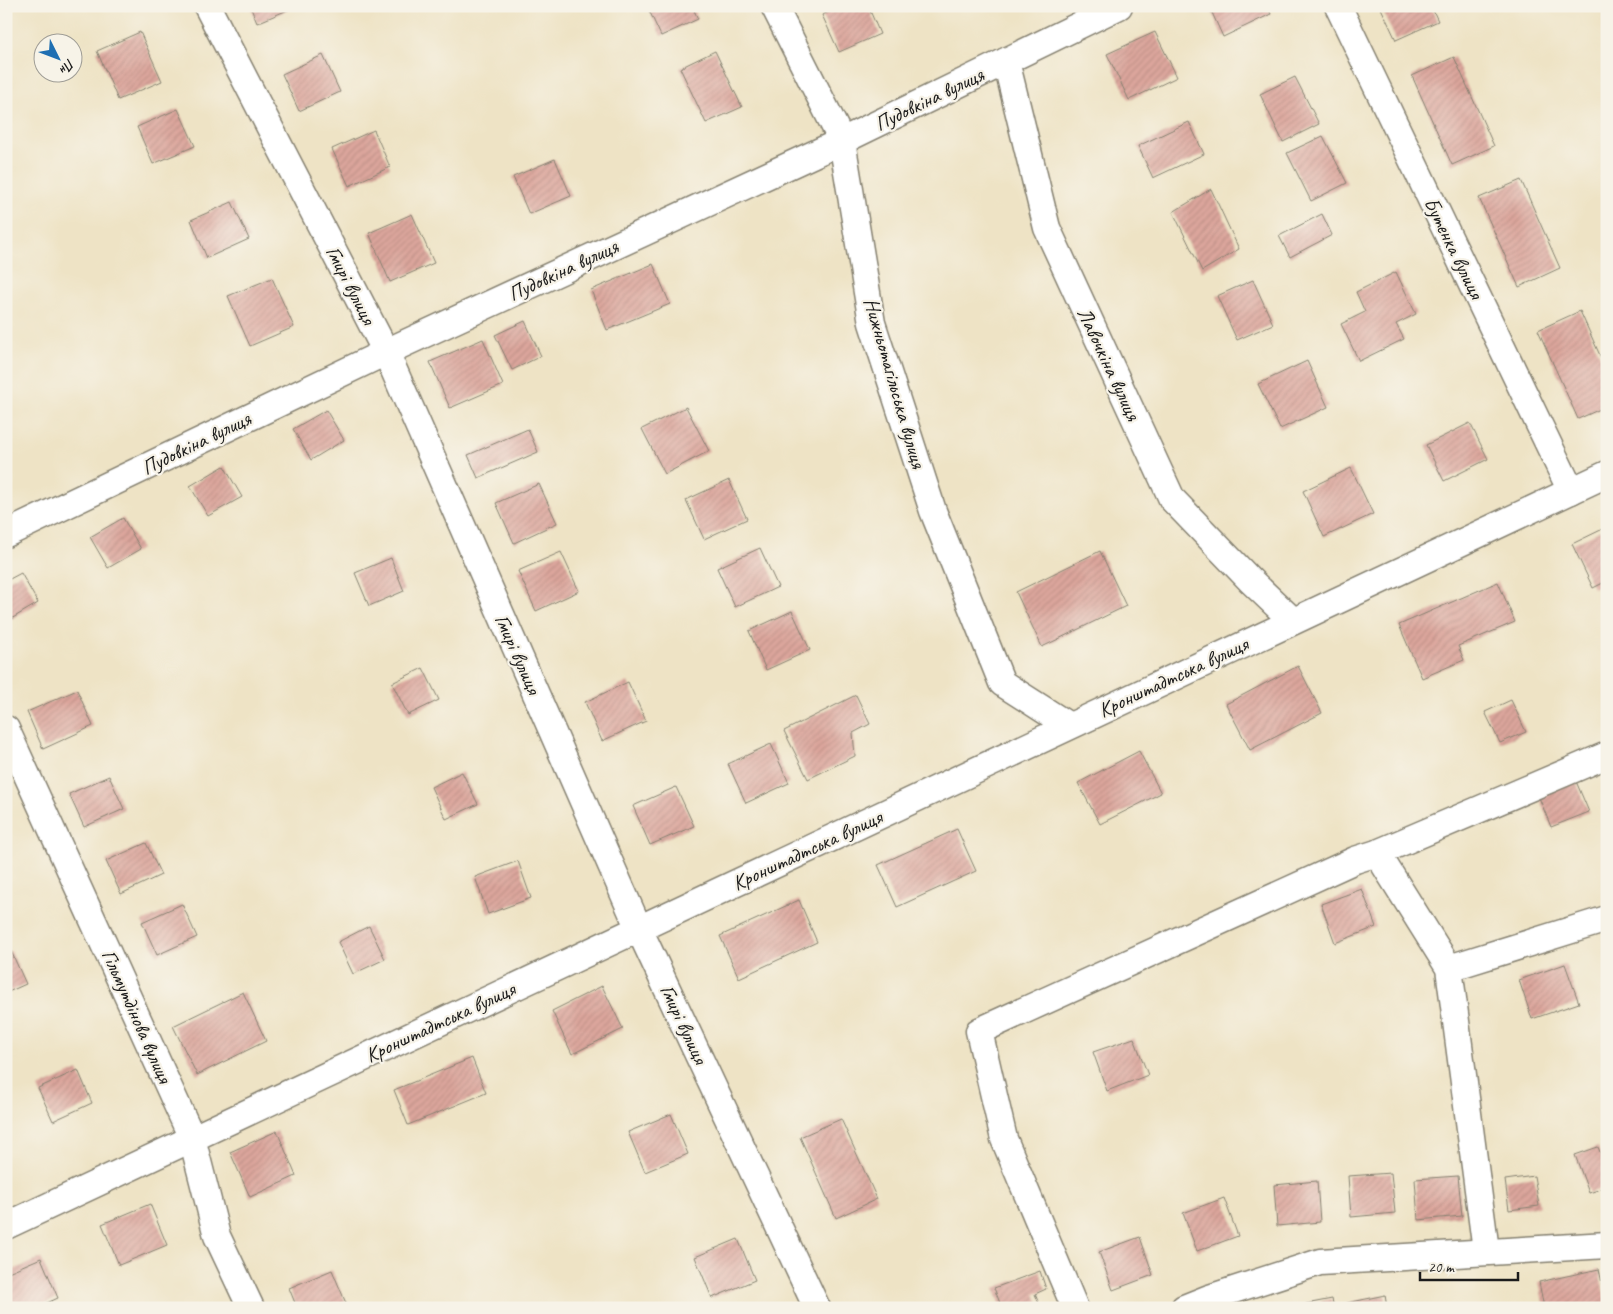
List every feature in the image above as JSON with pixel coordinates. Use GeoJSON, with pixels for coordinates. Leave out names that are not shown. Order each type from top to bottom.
{"type":"FeatureCollection","features":[{"type":"Feature","properties":{"kind":"street","name":"Гмирі вулиця"},"geometry":{"type":"LineString","coordinates":[[207,6],[386,352],[639,928],[817,1308]]}},
{"type":"Feature","properties":{"kind":"street","name":"Нижньотагільська вулиця"},"geometry":{"type":"LineString","coordinates":[[774,6],[842,141],[872,323],[933,511],[1002,683],[1069,726]]}},
{"type":"Feature","properties":{"kind":"street","name":"Пудовкіна вулиця"},"geometry":{"type":"LineString","coordinates":[[6,534],[386,352],[842,141],[1119,6]]}},
{"type":"Feature","properties":{"kind":"street","name":"Бутенка вулиця"},"geometry":{"type":"LineString","coordinates":[[1338,6],[1571,491]]}},
{"type":"Feature","properties":{"kind":"street","name":"Лавочкіна вулиця"},"geometry":{"type":"LineString","coordinates":[[1006,61],[1047,228],[1172,499],[1250,580],[1293,621]]}},
{"type":"Feature","properties":{"kind":"street","name":"Кронштадтська вулиця"},"geometry":{"type":"LineString","coordinates":[[6,1226],[1607,474]]}},
{"type":"Feature","properties":{"kind":"street","name":"Гільмутдінова вулиця"},"geometry":{"type":"LineString","coordinates":[[6,729],[192,1138],[217,1236],[251,1308]]}},
{"type":"Feature","properties":{"kind":"street"},"geometry":{"type":"LineString","coordinates":[[1075,1308],[1004,1139],[979,1030],[1346,864],[1377,853],[1607,755]]}},
{"type":"Feature","properties":{"kind":"street"},"geometry":{"type":"LineString","coordinates":[[1377,853],[1449,968],[1486,1251]]}},
{"type":"Feature","properties":{"kind":"street"},"geometry":{"type":"LineString","coordinates":[[1449,968],[1607,919]]}},
{"type":"Feature","properties":{"kind":"street"},"geometry":{"type":"LineString","coordinates":[[1184,1308],[1320,1262],[1607,1245]]}},
{"type":"Feature","properties":{"kind":"building"},"geometry":{"type":"Polygon","coordinates":[[[250,6],[297,6],[257,23],[250,6]]]}},
{"type":"Feature","properties":{"kind":"building"},"geometry":{"type":"Polygon","coordinates":[[[647,6],[692,6],[698,19],[661,36],[647,6]]]}},
{"type":"Feature","properties":{"kind":"building"},"geometry":{"type":"Polygon","coordinates":[[[842,6],[868,6],[880,34],[839,52],[822,15],[842,6]]]}},
{"type":"Feature","properties":{"kind":"building"},"geometry":{"type":"Polygon","coordinates":[[[1209,6],[1267,6],[1271,14],[1223,37],[1209,6]]]}},
{"type":"Feature","properties":{"kind":"building"},"geometry":{"type":"Polygon","coordinates":[[[1380,6],[1431,6],[1438,21],[1396,40],[1380,6]]]}},
{"type":"Feature","properties":{"kind":"building"},"geometry":{"type":"Polygon","coordinates":[[[140,32],[162,81],[118,100],[97,51],[140,32]]]}},
{"type":"Feature","properties":{"kind":"building"},"geometry":{"type":"Polygon","coordinates":[[[1155,32],[1177,77],[1129,100],[1107,54],[1155,32]]]}},
{"type":"Feature","properties":{"kind":"building"},"geometry":{"type":"Polygon","coordinates":[[[715,51],[742,107],[706,123],[680,68],[715,51]]]}},
{"type":"Feature","properties":{"kind":"building"},"geometry":{"type":"Polygon","coordinates":[[[323,55],[340,92],[299,111],[282,74],[323,55]]]}},
{"type":"Feature","properties":{"kind":"building"},"geometry":{"type":"Polygon","coordinates":[[[1454,57],[1494,146],[1452,165],[1412,76],[1454,57]]]}},
{"type":"Feature","properties":{"kind":"building"},"geometry":{"type":"Polygon","coordinates":[[[1295,77],[1319,124],[1283,142],[1260,94],[1295,77]]]}},
{"type":"Feature","properties":{"kind":"building"},"geometry":{"type":"Polygon","coordinates":[[[178,109],[195,146],[153,164],[137,127],[178,109]]]}},
{"type":"Feature","properties":{"kind":"building"},"geometry":{"type":"Polygon","coordinates":[[[1189,122],[1204,154],[1153,178],[1138,146],[1189,122]]]}},
{"type":"Feature","properties":{"kind":"building"},"geometry":{"type":"Polygon","coordinates":[[[374,130],[390,167],[349,186],[332,149],[374,130]]]}},
{"type":"Feature","properties":{"kind":"building"},"geometry":{"type":"Polygon","coordinates":[[[1323,136],[1347,183],[1311,201],[1287,153],[1323,136]]]}},
{"type":"Feature","properties":{"kind":"building"},"geometry":{"type":"Polygon","coordinates":[[[555,159],[571,196],[529,214],[513,177],[555,159]]]}},
{"type":"Feature","properties":{"kind":"building"},"geometry":{"type":"Polygon","coordinates":[[[1521,180],[1560,268],[1519,287],[1479,198],[1521,180]]]}},
{"type":"Feature","properties":{"kind":"building"},"geometry":{"type":"Polygon","coordinates":[[[1211,189],[1239,249],[1202,271],[1173,212],[1211,189]]]}},
{"type":"Feature","properties":{"kind":"building"},"geometry":{"type":"Polygon","coordinates":[[[232,202],[249,239],[207,258],[191,220],[232,202]]]}},
{"type":"Feature","properties":{"kind":"building"},"geometry":{"type":"Polygon","coordinates":[[[412,214],[434,263],[390,282],[369,233],[412,214]]]}},
{"type":"Feature","properties":{"kind":"building"},"geometry":{"type":"Polygon","coordinates":[[[1322,214],[1332,235],[1290,257],[1279,236],[1322,214]]]}},
{"type":"Feature","properties":{"kind":"building"},"geometry":{"type":"Polygon","coordinates":[[[653,264],[670,304],[607,330],[591,290],[653,264]]]}},
{"type":"Feature","properties":{"kind":"building"},"geometry":{"type":"Polygon","coordinates":[[[1396,272],[1416,314],[1396,324],[1404,339],[1359,361],[1341,324],[1365,312],[1356,292],[1396,272]]]}},
{"type":"Feature","properties":{"kind":"building"},"geometry":{"type":"Polygon","coordinates":[[[272,278],[294,327],[250,346],[228,296],[272,278]]]}},
{"type":"Feature","properties":{"kind":"building"},"geometry":{"type":"Polygon","coordinates":[[[1253,280],[1273,324],[1237,340],[1217,296],[1253,280]]]}},
{"type":"Feature","properties":{"kind":"building"},"geometry":{"type":"Polygon","coordinates":[[[1580,311],[1607,371],[1607,406],[1578,419],[1538,330],[1580,311]]]}},
{"type":"Feature","properties":{"kind":"building"},"geometry":{"type":"Polygon","coordinates":[[[525,321],[541,356],[512,370],[495,335],[525,321]]]}},
{"type":"Feature","properties":{"kind":"building"},"geometry":{"type":"Polygon","coordinates":[[[483,339],[503,385],[450,408],[430,362],[483,339]]]}},
{"type":"Feature","properties":{"kind":"building"},"geometry":{"type":"Polygon","coordinates":[[[1307,361],[1328,407],[1280,429],[1258,384],[1307,361]]]}},
{"type":"Feature","properties":{"kind":"building"},"geometry":{"type":"Polygon","coordinates":[[[686,407],[709,451],[665,474],[642,429],[686,407]]]}},
{"type":"Feature","properties":{"kind":"building"},"geometry":{"type":"Polygon","coordinates":[[[326,410],[344,440],[311,460],[293,429],[326,410]]]}},
{"type":"Feature","properties":{"kind":"building"},"geometry":{"type":"Polygon","coordinates":[[[1470,423],[1488,459],[1444,481],[1426,445],[1470,423]]]}},
{"type":"Feature","properties":{"kind":"building"},"geometry":{"type":"Polygon","coordinates":[[[528,429],[538,452],[478,478],[468,455],[528,429]]]}},
{"type":"Feature","properties":{"kind":"building"},"geometry":{"type":"Polygon","coordinates":[[[224,466],[242,497],[208,516],[190,486],[224,466]]]}},
{"type":"Feature","properties":{"kind":"building"},"geometry":{"type":"Polygon","coordinates":[[[1351,468],[1373,514],[1324,537],[1303,491],[1351,468]]]}},
{"type":"Feature","properties":{"kind":"building"},"geometry":{"type":"Polygon","coordinates":[[[729,480],[747,519],[704,539],[686,500],[729,480]]]}},
{"type":"Feature","properties":{"kind":"building"},"geometry":{"type":"Polygon","coordinates":[[[539,484],[557,523],[514,543],[496,503],[539,484]]]}},
{"type":"Feature","properties":{"kind":"building"},"geometry":{"type":"Polygon","coordinates":[[[123,518],[141,549],[108,568],[90,537],[123,518]]]}},
{"type":"Feature","properties":{"kind":"building"},"geometry":{"type":"Polygon","coordinates":[[[1607,527],[1607,581],[1593,588],[1572,544],[1607,527]]]}},
{"type":"Feature","properties":{"kind":"building"},"geometry":{"type":"Polygon","coordinates":[[[760,548],[778,587],[735,607],[717,568],[760,548]]]}},
{"type":"Feature","properties":{"kind":"building"},"geometry":{"type":"Polygon","coordinates":[[[1100,551],[1126,606],[1042,647],[1016,592],[1100,551]]]}},
{"type":"Feature","properties":{"kind":"building"},"geometry":{"type":"Polygon","coordinates":[[[561,552],[579,591],[536,611],[518,571],[561,552]]]}},
{"type":"Feature","properties":{"kind":"building"},"geometry":{"type":"Polygon","coordinates":[[[391,558],[404,591],[369,606],[355,573],[391,558]]]}},
{"type":"Feature","properties":{"kind":"building"},"geometry":{"type":"Polygon","coordinates":[[[21,573],[38,603],[6,622],[6,581],[21,573]]]}},
{"type":"Feature","properties":{"kind":"building"},"geometry":{"type":"Polygon","coordinates":[[[1498,582],[1515,622],[1458,646],[1464,660],[1422,678],[1399,625],[1498,582]]]}},
{"type":"Feature","properties":{"kind":"building"},"geometry":{"type":"Polygon","coordinates":[[[792,611],[810,650],[766,670],[749,631],[792,611]]]}},
{"type":"Feature","properties":{"kind":"building"},"geometry":{"type":"Polygon","coordinates":[[[1298,666],[1322,713],[1250,750],[1226,704],[1298,666]]]}},
{"type":"Feature","properties":{"kind":"building"},"geometry":{"type":"Polygon","coordinates":[[[423,668],[439,700],[408,715],[392,683],[423,668]]]}},
{"type":"Feature","properties":{"kind":"building"},"geometry":{"type":"Polygon","coordinates":[[[628,682],[646,721],[602,741],[585,702],[628,682]]]}},
{"type":"Feature","properties":{"kind":"building"},"geometry":{"type":"Polygon","coordinates":[[[77,690],[93,726],[43,749],[27,712],[77,690]]]}},
{"type":"Feature","properties":{"kind":"building"},"geometry":{"type":"Polygon","coordinates":[[[856,695],[870,724],[853,733],[855,756],[808,779],[784,731],[856,695]]]}},
{"type":"Feature","properties":{"kind":"building"},"geometry":{"type":"Polygon","coordinates":[[[1511,700],[1526,732],[1500,743],[1485,712],[1511,700]]]}},
{"type":"Feature","properties":{"kind":"building"},"geometry":{"type":"Polygon","coordinates":[[[771,744],[789,783],[746,803],[728,764],[771,744]]]}},
{"type":"Feature","properties":{"kind":"building"},"geometry":{"type":"Polygon","coordinates":[[[1139,751],[1161,793],[1100,824],[1078,783],[1139,751]]]}},
{"type":"Feature","properties":{"kind":"building"},"geometry":{"type":"Polygon","coordinates":[[[462,772],[478,804],[446,819],[431,787],[462,772]]]}},
{"type":"Feature","properties":{"kind":"building"},"geometry":{"type":"Polygon","coordinates":[[[109,776],[124,809],[84,827],[69,794],[109,776]]]}},
{"type":"Feature","properties":{"kind":"building"},"geometry":{"type":"Polygon","coordinates":[[[1575,779],[1589,812],[1551,827],[1538,795],[1575,779]]]}},
{"type":"Feature","properties":{"kind":"building"},"geometry":{"type":"Polygon","coordinates":[[[676,787],[694,826],[650,845],[633,806],[676,787]]]}},
{"type":"Feature","properties":{"kind":"building"},"geometry":{"type":"Polygon","coordinates":[[[957,829],[976,871],[897,907],[878,865],[957,829]]]}},
{"type":"Feature","properties":{"kind":"building"},"geometry":{"type":"Polygon","coordinates":[[[146,843],[161,875],[121,894],[106,861],[146,843]]]}},
{"type":"Feature","properties":{"kind":"building"},"geometry":{"type":"Polygon","coordinates":[[[518,861],[531,898],[488,914],[475,877],[518,861]]]}},
{"type":"Feature","properties":{"kind":"building"},"geometry":{"type":"Polygon","coordinates":[[[1362,889],[1376,927],[1335,943],[1321,904],[1362,889]]]}},
{"type":"Feature","properties":{"kind":"building"},"geometry":{"type":"Polygon","coordinates":[[[799,900],[817,942],[739,978],[720,936],[799,900]]]}},
{"type":"Feature","properties":{"kind":"building"},"geometry":{"type":"Polygon","coordinates":[[[182,904],[197,937],[157,955],[142,922],[182,904]]]}},
{"type":"Feature","properties":{"kind":"building"},"geometry":{"type":"Polygon","coordinates":[[[369,926],[385,959],[353,974],[338,942],[369,926]]]}},
{"type":"Feature","properties":{"kind":"building"},"geometry":{"type":"Polygon","coordinates":[[[11,951],[26,984],[6,993],[6,953],[11,951]]]}},
{"type":"Feature","properties":{"kind":"building"},"geometry":{"type":"Polygon","coordinates":[[[1565,964],[1579,1003],[1532,1019],[1519,980],[1565,964]]]}},
{"type":"Feature","properties":{"kind":"building"},"geometry":{"type":"Polygon","coordinates":[[[602,986],[623,1029],[572,1054],[552,1011],[602,986]]]}},
{"type":"Feature","properties":{"kind":"building"},"geometry":{"type":"Polygon","coordinates":[[[243,992],[266,1041],[197,1075],[173,1026],[243,992]]]}},
{"type":"Feature","properties":{"kind":"building"},"geometry":{"type":"Polygon","coordinates":[[[1134,1038],[1148,1075],[1107,1091],[1093,1052],[1134,1038]]]}},
{"type":"Feature","properties":{"kind":"building"},"geometry":{"type":"Polygon","coordinates":[[[472,1058],[486,1093],[408,1125],[394,1090],[472,1058]]]}},
{"type":"Feature","properties":{"kind":"building"},"geometry":{"type":"Polygon","coordinates":[[[78,1070],[92,1103],[53,1121],[38,1088],[78,1070]]]}},
{"type":"Feature","properties":{"kind":"building"},"geometry":{"type":"Polygon","coordinates":[[[671,1114],[688,1154],[645,1172],[628,1132],[671,1114]]]}},
{"type":"Feature","properties":{"kind":"building"},"geometry":{"type":"Polygon","coordinates":[[[841,1119],[877,1199],[836,1218],[800,1137],[841,1119]]]}},
{"type":"Feature","properties":{"kind":"building"},"geometry":{"type":"Polygon","coordinates":[[[277,1131],[296,1176],[250,1197],[230,1152],[277,1131]]]}},
{"type":"Feature","properties":{"kind":"building"},"geometry":{"type":"Polygon","coordinates":[[[1598,1147],[1607,1170],[1607,1187],[1589,1193],[1575,1155],[1598,1147]]]}},
{"type":"Feature","properties":{"kind":"building"},"geometry":{"type":"Polygon","coordinates":[[[1391,1173],[1395,1213],[1351,1217],[1348,1176],[1391,1173]]]}},
{"type":"Feature","properties":{"kind":"building"},"geometry":{"type":"Polygon","coordinates":[[[1458,1176],[1462,1216],[1418,1220],[1415,1179],[1458,1176]]]}},
{"type":"Feature","properties":{"kind":"building"},"geometry":{"type":"Polygon","coordinates":[[[1534,1176],[1539,1206],[1509,1210],[1505,1180],[1534,1176]]]}},
{"type":"Feature","properties":{"kind":"building"},"geometry":{"type":"Polygon","coordinates":[[[1317,1181],[1320,1222],[1277,1226],[1274,1185],[1317,1181]]]}},
{"type":"Feature","properties":{"kind":"building"},"geometry":{"type":"Polygon","coordinates":[[[1224,1198],[1238,1236],[1197,1251],[1183,1213],[1224,1198]]]}},
{"type":"Feature","properties":{"kind":"building"},"geometry":{"type":"Polygon","coordinates":[[[150,1204],[167,1245],[119,1265],[102,1224],[150,1204]]]}},
{"type":"Feature","properties":{"kind":"building"},"geometry":{"type":"Polygon","coordinates":[[[1140,1237],[1153,1275],[1113,1290],[1099,1252],[1140,1237]]]}},
{"type":"Feature","properties":{"kind":"building"},"geometry":{"type":"Polygon","coordinates":[[[738,1239],[755,1280],[712,1298],[695,1257],[738,1239]]]}},
{"type":"Feature","properties":{"kind":"building"},"geometry":{"type":"Polygon","coordinates":[[[41,1258],[58,1298],[36,1308],[6,1308],[6,1273],[41,1258]]]}},
{"type":"Feature","properties":{"kind":"building"},"geometry":{"type":"Polygon","coordinates":[[[1599,1269],[1607,1308],[1544,1308],[1539,1282],[1599,1269]]]}},
{"type":"Feature","properties":{"kind":"building"},"geometry":{"type":"Polygon","coordinates":[[[332,1270],[348,1308],[297,1308],[289,1288],[332,1270]]]}},
{"type":"Feature","properties":{"kind":"building"},"geometry":{"type":"Polygon","coordinates":[[[1040,1271],[1046,1289],[1035,1294],[1040,1306],[1035,1308],[1002,1308],[994,1288],[1040,1271]]]}},
{"type":"Feature","properties":{"kind":"building"},"geometry":{"type":"Polygon","coordinates":[[[1385,1295],[1387,1308],[1348,1308],[1347,1303],[1385,1295]]]}},
{"type":"Feature","properties":{"kind":"building"},"geometry":{"type":"Polygon","coordinates":[[[1332,1299],[1334,1308],[1306,1308],[1306,1304],[1332,1299]]]}}]}
